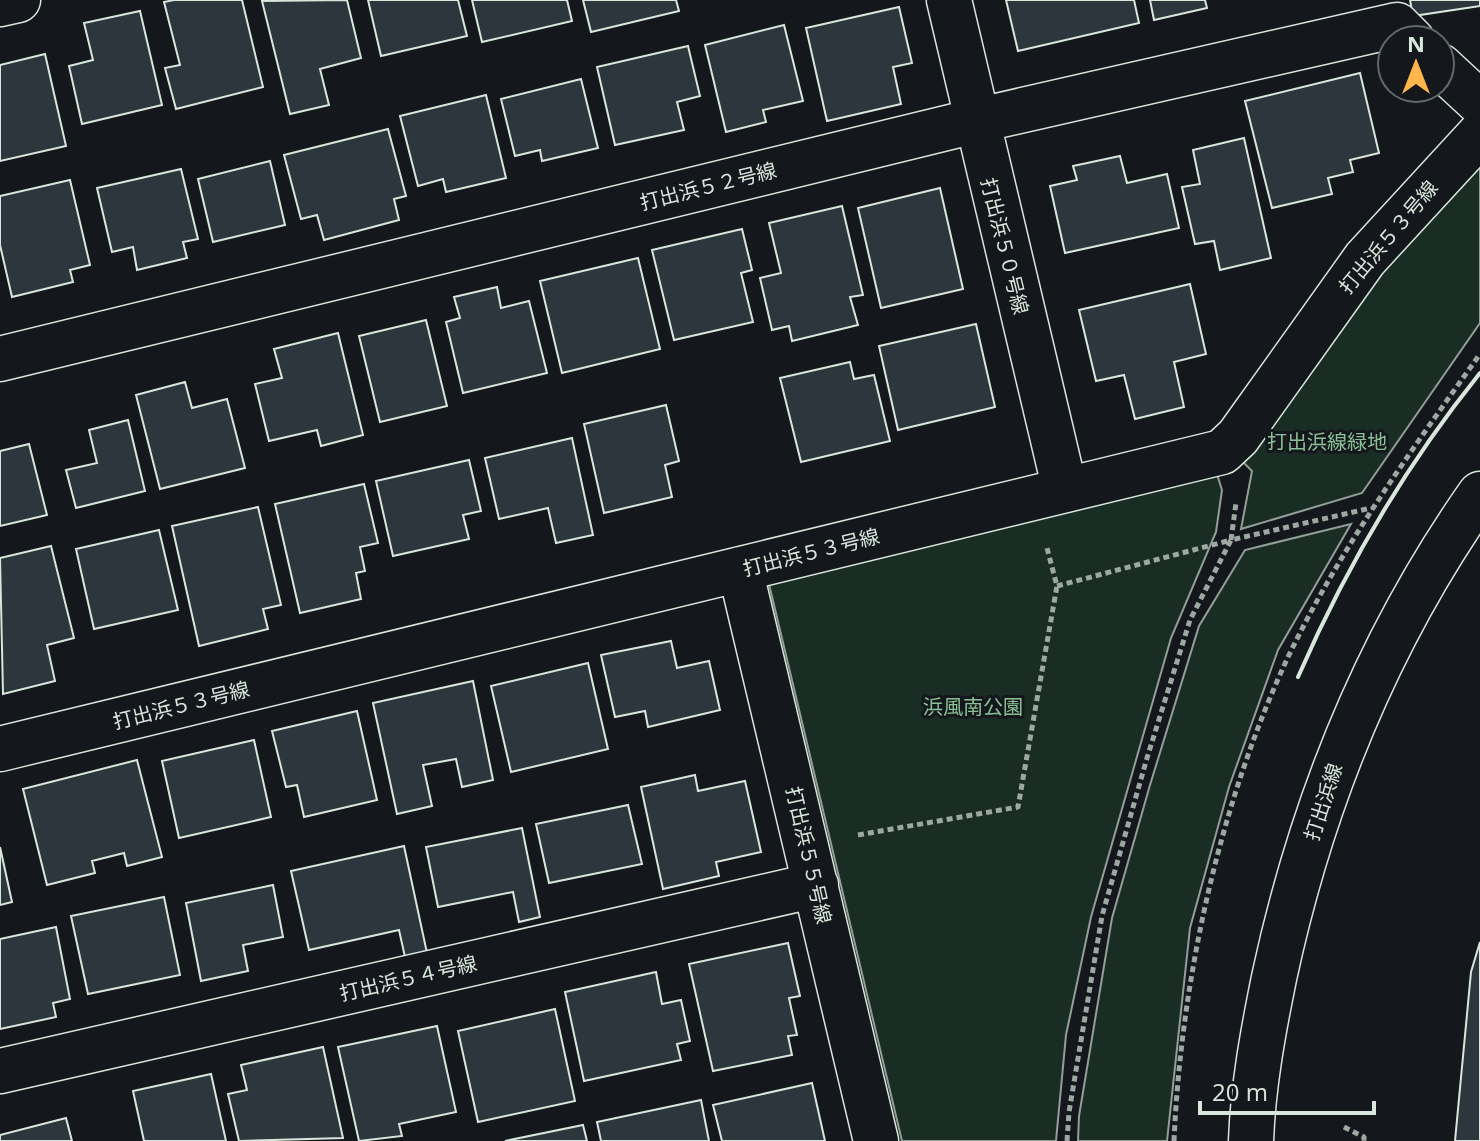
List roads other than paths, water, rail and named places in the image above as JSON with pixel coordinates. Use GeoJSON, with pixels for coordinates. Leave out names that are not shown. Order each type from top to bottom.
{"type":"FeatureCollection","features":[{"type":"Feature","properties":{"kind":"street"},"geometry":{"type":"LineString","coordinates":[[0,4],[18,0]]}},
{"type":"Feature","properties":{"kind":"street","name":"打出浜５０号線"},"geometry":{"type":"LineString","coordinates":[[949,0],[1049,494]]}},
{"type":"Feature","properties":{"kind":"street","name":"打出浜５２号線"},"geometry":{"type":"LineString","coordinates":[[0,359],[975,121],[1376,30]]}},
{"type":"Feature","properties":{"kind":"street"},"geometry":{"type":"LineString","coordinates":[[1456,81],[1480,103]]}},
{"type":"Feature","properties":{"kind":"street","name":"打出浜５３号線"},"geometry":{"type":"LineString","coordinates":[[0,749],[1222,452],[1238,437],[1365,259],[1480,134]]}},
{"type":"Feature","properties":{"kind":"street","name":"打出浜線"},"geometry":{"type":"LineString","coordinates":[[1251,1141],[1259,1052],[1279,954],[1326,791],[1342,746],[1375,676],[1421,589],[1480,494]]}},
{"type":"Feature","properties":{"kind":"street","name":"打出浜５５号線"},"geometry":{"type":"LineString","coordinates":[[740,569],[876,1141]]}},
{"type":"Feature","properties":{"kind":"street","name":"打出浜５４号線"},"geometry":{"type":"LineString","coordinates":[[0,1071],[816,885]]}},
{"type":"Feature","properties":{"kind":"park label","name":"打出浜線緑地"},"geometry":{"type":"Point","coordinates":[1327,441]}},
{"type":"Feature","properties":{"kind":"park label","name":"浜風南公園"},"geometry":{"type":"Point","coordinates":[973,706]}}]}
